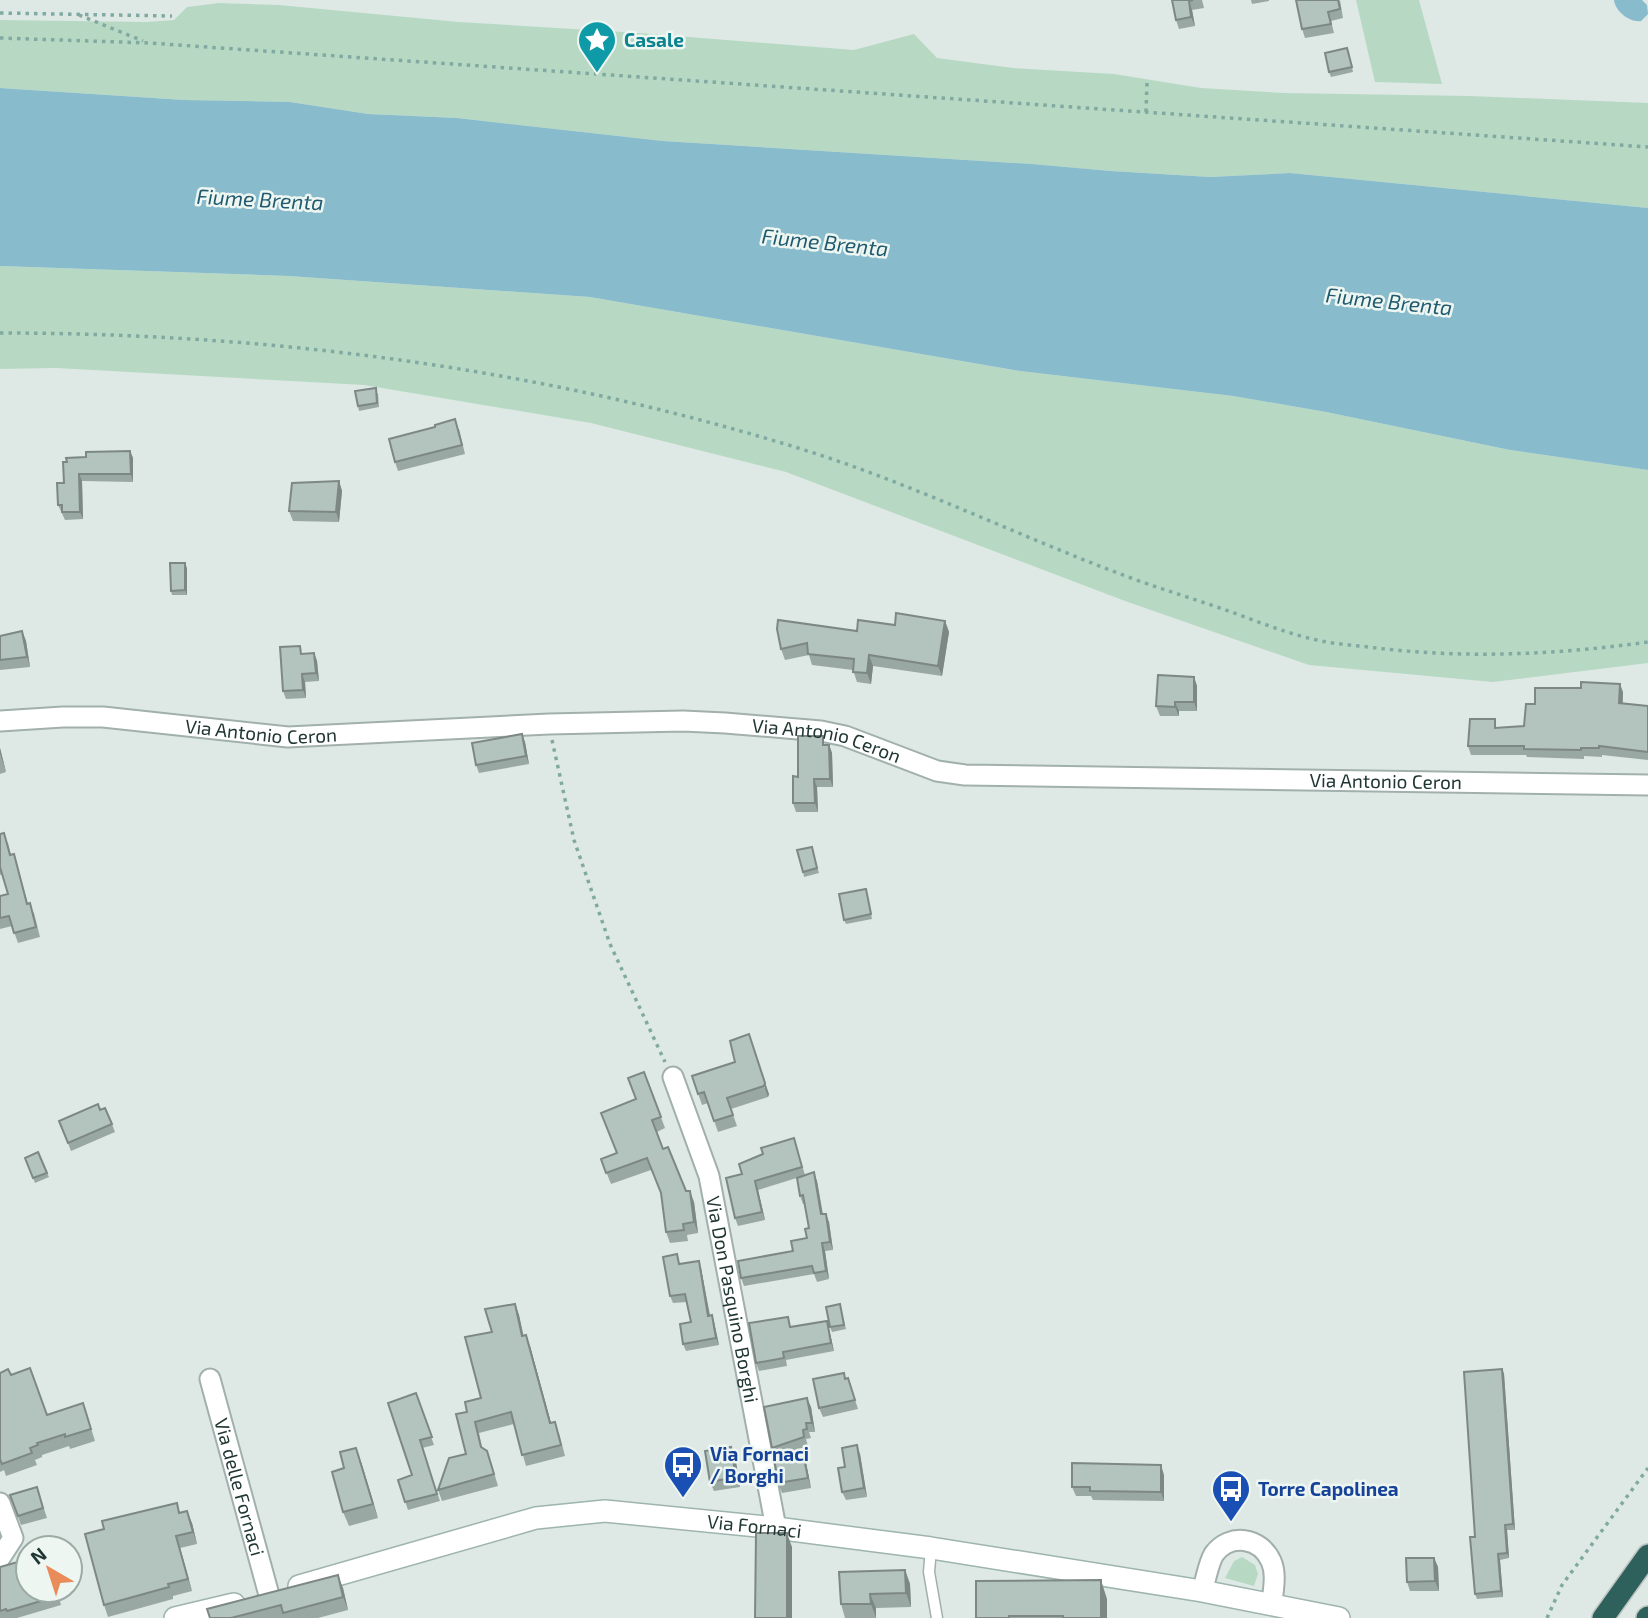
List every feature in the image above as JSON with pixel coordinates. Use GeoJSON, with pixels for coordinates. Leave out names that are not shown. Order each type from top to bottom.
{"type":"FeatureCollection","features":[{"type":"Feature","properties":{"kind":"highway"},"geometry":{"type":"LineString","coordinates":[[1603,1618],[1648,1555]]}},
{"type":"Feature","properties":{"kind":"street","name":"Via Antonio Ceron"},"geometry":{"type":"LineString","coordinates":[[0,721],[103,717],[288,737],[549,724],[683,721],[821,731],[845,736],[937,771],[965,775],[1648,785]]}},
{"type":"Feature","properties":{"kind":"street","name":"Via Don Pasquino Borghi"},"geometry":{"type":"LineString","coordinates":[[673,1077],[709,1176],[776,1528]]}},
{"type":"Feature","properties":{"kind":"street","name":"Via delle Fornaci"},"geometry":{"type":"LineString","coordinates":[[210,1379],[269,1595]]}},
{"type":"Feature","properties":{"kind":"street"},"geometry":{"type":"LineString","coordinates":[[0,1503],[13,1538],[0,1558]]}},
{"type":"Feature","properties":{"kind":"street","name":"Via Fornaci"},"geometry":{"type":"LineString","coordinates":[[175,1618],[269,1595],[536,1518],[605,1511],[776,1528],[931,1548],[1202,1591],[1339,1618]]}},
{"type":"Feature","properties":{"kind":"street"},"geometry":{"type":"LineString","coordinates":[[1202,1591],[1213,1556],[1234,1540],[1247,1540],[1261,1546],[1271,1561],[1274,1576],[1272,1604]]}},
{"type":"Feature","properties":{"kind":"lane"},"geometry":{"type":"LineString","coordinates":[[931,1548],[929,1572],[937,1618]]}},
{"type":"Feature","properties":{"kind":"path"},"geometry":{"type":"LineString","coordinates":[[0,13],[172,16]]}},
{"type":"Feature","properties":{"kind":"path"},"geometry":{"type":"LineString","coordinates":[[74,13],[149,43]]}},
{"type":"Feature","properties":{"kind":"path"},"geometry":{"type":"LineString","coordinates":[[0,38],[149,43],[1648,147]]}},
{"type":"Feature","properties":{"kind":"path"},"geometry":{"type":"LineString","coordinates":[[1146,112],[1147,82]]}},
{"type":"Feature","properties":{"kind":"path"},"geometry":{"type":"LineString","coordinates":[[0,333],[212,339],[362,354],[484,372],[604,396],[799,448],[886,478],[1131,578],[1316,640],[1406,652],[1496,655],[1605,648],[1648,642]]}},
{"type":"Feature","properties":{"kind":"path"},"geometry":{"type":"LineString","coordinates":[[549,724],[574,840],[606,931],[673,1077]]}},
{"type":"Feature","properties":{"kind":"path"},"geometry":{"type":"LineString","coordinates":[[1547,1618],[1562,1585],[1648,1468]]}},
{"type":"Feature","properties":{"kind":"green space"},"geometry":{"type":"Polygon","coordinates":[[[1356,0],[1419,0],[1442,84],[1375,82],[1356,0]]]}},
{"type":"Feature","properties":{"kind":"green space"},"geometry":{"type":"Polygon","coordinates":[[[219,3],[279,5],[459,22],[854,50],[914,34],[937,58],[1013,68],[1114,74],[1201,88],[1284,93],[1470,96],[1648,103],[1648,208],[1290,173],[1210,177],[1111,171],[663,141],[457,118],[368,114],[290,102],[184,100],[0,88],[0,20],[174,20],[187,7],[219,3]]]}},
{"type":"Feature","properties":{"kind":"green space"},"geometry":{"type":"Polygon","coordinates":[[[0,266],[289,276],[590,297],[1020,371],[1233,396],[1510,450],[1648,470],[1648,663],[1493,682],[1309,665],[1125,601],[786,472],[591,423],[364,385],[56,368],[0,369],[0,266]]]}},
{"type":"Feature","properties":{"kind":"green space"},"geometry":{"type":"Polygon","coordinates":[[[1242,1557],[1255,1565],[1258,1574],[1254,1586],[1225,1578],[1234,1561],[1242,1557]]]}},
{"type":"Feature","properties":{"kind":"water"},"geometry":{"type":"Polygon","coordinates":[[[1614,0],[1642,0],[1647,5],[1648,14],[1641,21],[1632,20],[1620,12],[1614,0]]]}},
{"type":"Feature","properties":{"kind":"water","name":"Fiume Brenta"},"geometry":{"type":"Polygon","coordinates":[[[0,88],[184,100],[290,102],[368,114],[457,118],[663,141],[1111,171],[1210,177],[1290,173],[1648,208],[1648,470],[1510,450],[1233,396],[1020,371],[590,297],[289,276],[0,266],[0,88]]]}},
{"type":"Feature","properties":{"kind":"building"},"geometry":{"type":"Polygon","coordinates":[[[1172,0],[1193,0],[1189,1],[1191,17],[1176,20],[1172,0]]]}},
{"type":"Feature","properties":{"kind":"building"},"geometry":{"type":"Polygon","coordinates":[[[1296,0],[1338,0],[1340,9],[1328,12],[1331,24],[1302,29],[1296,0]]]}},
{"type":"Feature","properties":{"kind":"building"},"geometry":{"type":"Polygon","coordinates":[[[1347,48],[1352,67],[1329,72],[1325,53],[1347,48]]]}},
{"type":"Feature","properties":{"kind":"building"},"geometry":{"type":"Polygon","coordinates":[[[376,388],[377,403],[358,406],[355,391],[376,388]]]}},
{"type":"Feature","properties":{"kind":"building"},"geometry":{"type":"Polygon","coordinates":[[[455,419],[462,445],[395,462],[389,439],[455,419]]]}},
{"type":"Feature","properties":{"kind":"building"},"geometry":{"type":"Polygon","coordinates":[[[130,451],[131,474],[79,474],[80,512],[62,512],[62,505],[58,505],[57,483],[64,483],[63,462],[67,462],[66,458],[86,457],[86,452],[130,451]]]}},
{"type":"Feature","properties":{"kind":"building"},"geometry":{"type":"Polygon","coordinates":[[[339,481],[336,512],[289,511],[292,483],[339,481]]]}},
{"type":"Feature","properties":{"kind":"building"},"geometry":{"type":"Polygon","coordinates":[[[170,563],[185,563],[185,590],[171,591],[170,563]]]}},
{"type":"Feature","properties":{"kind":"building"},"geometry":{"type":"Polygon","coordinates":[[[896,613],[945,621],[938,666],[869,655],[867,673],[853,672],[854,659],[808,654],[807,643],[781,649],[778,620],[857,631],[858,620],[895,625],[896,613]]]}},
{"type":"Feature","properties":{"kind":"building"},"geometry":{"type":"Polygon","coordinates":[[[22,631],[27,657],[0,660],[0,636],[22,631]]]}},
{"type":"Feature","properties":{"kind":"building"},"geometry":{"type":"Polygon","coordinates":[[[300,646],[301,654],[314,653],[316,673],[302,674],[303,690],[283,691],[280,647],[300,646]]]}},
{"type":"Feature","properties":{"kind":"building"},"geometry":{"type":"Polygon","coordinates":[[[1158,675],[1194,677],[1194,702],[1175,702],[1175,707],[1156,706],[1158,675]]]}},
{"type":"Feature","properties":{"kind":"building"},"geometry":{"type":"Polygon","coordinates":[[[1581,682],[1620,684],[1619,703],[1648,706],[1648,752],[1599,746],[1581,750],[1468,746],[1470,719],[1495,719],[1495,728],[1524,726],[1526,704],[1535,704],[1535,688],[1581,688],[1581,682]]]}},
{"type":"Feature","properties":{"kind":"building"},"geometry":{"type":"Polygon","coordinates":[[[522,734],[526,756],[476,765],[472,743],[522,734]]]}},
{"type":"Feature","properties":{"kind":"building"},"geometry":{"type":"Polygon","coordinates":[[[798,736],[823,736],[823,745],[829,745],[830,779],[814,779],[815,803],[793,803],[793,776],[798,777],[798,736]]]}},
{"type":"Feature","properties":{"kind":"building"},"geometry":{"type":"Polygon","coordinates":[[[4,833],[10,855],[14,854],[36,927],[14,933],[9,916],[0,918],[0,896],[8,894],[0,867],[0,834],[4,833]]]}},
{"type":"Feature","properties":{"kind":"building"},"geometry":{"type":"Polygon","coordinates":[[[812,847],[817,868],[803,872],[797,850],[812,847]]]}},
{"type":"Feature","properties":{"kind":"building"},"geometry":{"type":"Polygon","coordinates":[[[866,889],[871,914],[844,920],[839,894],[866,889]]]}},
{"type":"Feature","properties":{"kind":"building"},"geometry":{"type":"Polygon","coordinates":[[[749,1034],[764,1086],[727,1098],[733,1115],[714,1121],[704,1092],[698,1094],[692,1076],[735,1062],[730,1041],[749,1034]]]}},
{"type":"Feature","properties":{"kind":"building"},"geometry":{"type":"Polygon","coordinates":[[[644,1072],[661,1117],[652,1120],[663,1149],[668,1147],[686,1191],[690,1191],[694,1222],[683,1224],[684,1230],[666,1232],[661,1193],[647,1158],[606,1173],[601,1159],[617,1153],[601,1113],[636,1099],[628,1078],[644,1072]]]}},
{"type":"Feature","properties":{"kind":"building"},"geometry":{"type":"Polygon","coordinates":[[[98,1104],[100,1110],[105,1108],[112,1124],[68,1143],[59,1121],[98,1104]]]}},
{"type":"Feature","properties":{"kind":"building"},"geometry":{"type":"Polygon","coordinates":[[[794,1138],[802,1167],[755,1181],[762,1212],[735,1218],[726,1178],[742,1174],[739,1164],[763,1154],[761,1148],[794,1138]]]}},
{"type":"Feature","properties":{"kind":"building"},"geometry":{"type":"Polygon","coordinates":[[[38,1152],[47,1173],[33,1178],[25,1158],[38,1152]]]}},
{"type":"Feature","properties":{"kind":"building"},"geometry":{"type":"Polygon","coordinates":[[[814,1172],[821,1214],[826,1214],[830,1242],[822,1243],[826,1271],[814,1273],[812,1266],[741,1278],[738,1261],[793,1251],[791,1241],[807,1238],[805,1229],[809,1228],[797,1178],[814,1172]]]}},
{"type":"Feature","properties":{"kind":"building"},"geometry":{"type":"Polygon","coordinates":[[[677,1254],[679,1264],[699,1261],[708,1316],[712,1315],[716,1338],[683,1344],[680,1324],[691,1322],[685,1294],[670,1296],[663,1257],[677,1254]]]}},
{"type":"Feature","properties":{"kind":"building"},"geometry":{"type":"Polygon","coordinates":[[[515,1304],[522,1336],[526,1335],[550,1423],[555,1422],[561,1445],[522,1455],[511,1412],[475,1422],[481,1447],[487,1451],[494,1474],[438,1490],[449,1458],[466,1454],[456,1414],[467,1412],[465,1402],[481,1398],[465,1337],[492,1332],[485,1309],[515,1304]]]}},
{"type":"Feature","properties":{"kind":"building"},"geometry":{"type":"Polygon","coordinates":[[[840,1304],[844,1325],[830,1327],[826,1307],[840,1304]]]}},
{"type":"Feature","properties":{"kind":"building"},"geometry":{"type":"Polygon","coordinates":[[[788,1317],[790,1327],[827,1321],[831,1343],[783,1352],[784,1358],[756,1363],[749,1323],[788,1317]]]}},
{"type":"Feature","properties":{"kind":"building"},"geometry":{"type":"Polygon","coordinates":[[[30,1368],[47,1415],[83,1403],[91,1429],[37,1443],[38,1445],[30,1448],[32,1453],[2,1464],[0,1373],[8,1369],[11,1375],[30,1368]]]}},
{"type":"Feature","properties":{"kind":"building"},"geometry":{"type":"Polygon","coordinates":[[[1502,1369],[1513,1524],[1505,1525],[1507,1553],[1498,1554],[1501,1591],[1475,1594],[1470,1537],[1475,1537],[1464,1372],[1502,1369]]]}},
{"type":"Feature","properties":{"kind":"building"},"geometry":{"type":"Polygon","coordinates":[[[844,1373],[855,1400],[819,1408],[813,1379],[844,1373]]]}},
{"type":"Feature","properties":{"kind":"building"},"geometry":{"type":"Polygon","coordinates":[[[416,1393],[432,1437],[420,1440],[437,1494],[405,1502],[398,1480],[412,1475],[388,1403],[416,1393]]]}},
{"type":"Feature","properties":{"kind":"building"},"geometry":{"type":"Polygon","coordinates":[[[807,1398],[812,1423],[806,1423],[804,1437],[772,1448],[764,1407],[807,1398]]]}},
{"type":"Feature","properties":{"kind":"building"},"geometry":{"type":"Polygon","coordinates":[[[857,1445],[864,1488],[842,1492],[838,1468],[845,1467],[842,1448],[857,1445]]]}},
{"type":"Feature","properties":{"kind":"building"},"geometry":{"type":"Polygon","coordinates":[[[731,1447],[736,1477],[710,1482],[705,1451],[731,1447]]]}},
{"type":"Feature","properties":{"kind":"building"},"geometry":{"type":"Polygon","coordinates":[[[356,1448],[373,1504],[343,1512],[332,1472],[344,1468],[340,1452],[356,1448]]]}},
{"type":"Feature","properties":{"kind":"building"},"geometry":{"type":"Polygon","coordinates":[[[803,1453],[808,1478],[778,1483],[774,1458],[803,1453]]]}},
{"type":"Feature","properties":{"kind":"building"},"geometry":{"type":"Polygon","coordinates":[[[1072,1463],[1161,1465],[1161,1492],[1090,1491],[1090,1487],[1072,1487],[1072,1463]]]}},
{"type":"Feature","properties":{"kind":"building"},"geometry":{"type":"Polygon","coordinates":[[[37,1487],[43,1508],[18,1516],[10,1495],[37,1487]]]}},
{"type":"Feature","properties":{"kind":"building"},"geometry":{"type":"Polygon","coordinates":[[[177,1503],[179,1513],[187,1511],[193,1532],[176,1536],[188,1579],[104,1605],[85,1534],[104,1529],[102,1521],[177,1503]]]}},
{"type":"Feature","properties":{"kind":"building"},"geometry":{"type":"Polygon","coordinates":[[[756,1533],[787,1533],[787,1618],[755,1618],[756,1533]]]}},
{"type":"Feature","properties":{"kind":"building"},"geometry":{"type":"Polygon","coordinates":[[[1406,1558],[1434,1558],[1435,1581],[1407,1582],[1406,1558]]]}},
{"type":"Feature","properties":{"kind":"building"},"geometry":{"type":"Polygon","coordinates":[[[14,1563],[14,1604],[31,1604],[0,1611],[0,1567],[14,1563]]]}},
{"type":"Feature","properties":{"kind":"building"},"geometry":{"type":"Polygon","coordinates":[[[905,1570],[906,1593],[870,1594],[871,1604],[841,1604],[839,1572],[905,1570]]]}},
{"type":"Feature","properties":{"kind":"building"},"geometry":{"type":"Polygon","coordinates":[[[338,1575],[343,1597],[283,1613],[281,1605],[231,1618],[210,1618],[207,1609],[338,1575]]]}},
{"type":"Feature","properties":{"kind":"building"},"geometry":{"type":"Polygon","coordinates":[[[1101,1580],[1101,1618],[976,1618],[976,1581],[1101,1580]]]}},
{"type":"Feature","properties":{"kind":"place","name":"Casale"},"geometry":{"type":"Point","coordinates":[597,74]}},
{"type":"Feature","properties":{"kind":"place","name":"Via Fornaci / Borghi"},"geometry":{"type":"Point","coordinates":[683,1499]}},
{"type":"Feature","properties":{"kind":"place","name":"Torre Capolinea"},"geometry":{"type":"Point","coordinates":[1231,1523]}}]}
